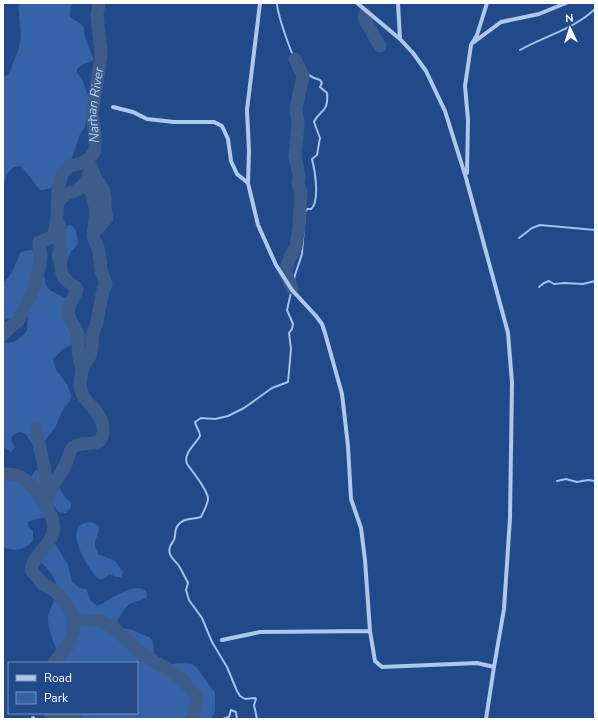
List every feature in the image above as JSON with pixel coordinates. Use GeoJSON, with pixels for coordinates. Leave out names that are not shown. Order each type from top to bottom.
{"type":"FeatureCollection","features":[{"type":"Feature","properties":{"kind":"street"},"geometry":{"type":"LineString","coordinates":[[260,3],[247,110],[249,151],[248,183],[258,225],[276,265],[292,290],[322,324],[328,340],[342,394],[348,446],[351,499],[361,528],[370,631],[376,661],[382,668],[477,663],[494,667]]}},
{"type":"Feature","properties":{"kind":"street"},"geometry":{"type":"LineString","coordinates":[[358,3],[400,39],[426,71],[445,112],[466,178],[508,333],[511,362],[512,421],[510,525],[504,608],[486,719]]}},
{"type":"Feature","properties":{"kind":"street"},"geometry":{"type":"LineString","coordinates":[[398,3],[400,39]]}},
{"type":"Feature","properties":{"kind":"street"},"geometry":{"type":"LineString","coordinates":[[466,178],[468,120],[465,86],[470,45],[478,35],[487,3]]}},
{"type":"Feature","properties":{"kind":"street"},"geometry":{"type":"LineString","coordinates":[[470,45],[501,22],[539,14],[566,3]]}},
{"type":"Feature","properties":{"kind":"street"},"geometry":{"type":"LineString","coordinates":[[113,107],[133,112],[147,119],[174,122],[214,122],[222,126],[228,139],[231,161],[236,174],[248,183]]}},
{"type":"Feature","properties":{"kind":"street"},"geometry":{"type":"LineString","coordinates":[[222,640],[260,632],[370,631]]}},
{"type":"Feature","properties":{"kind":"green space"},"geometry":{"type":"Polygon","coordinates":[[[18,3],[74,3],[70,9],[70,17],[81,24],[84,28],[85,38],[93,58],[93,61],[83,64],[77,69],[77,73],[82,79],[89,98],[85,127],[80,134],[71,161],[63,168],[57,183],[54,187],[44,190],[40,190],[22,167],[19,166],[12,168],[7,174],[3,186],[3,77],[9,74],[19,48],[21,36],[18,3]]]}},
{"type":"Feature","properties":{"kind":"green space"},"geometry":{"type":"Polygon","coordinates":[[[69,225],[75,229],[78,244],[71,251],[66,264],[55,265],[52,258],[52,252],[60,246],[64,227],[69,225]]]}},
{"type":"Feature","properties":{"kind":"green space"},"geometry":{"type":"Polygon","coordinates":[[[30,250],[37,252],[39,255],[39,261],[33,284],[27,300],[17,316],[5,320],[5,328],[3,332],[3,283],[13,270],[20,253],[30,250]]]}},
{"type":"Feature","properties":{"kind":"green space"},"geometry":{"type":"Polygon","coordinates":[[[40,276],[44,276],[49,289],[65,298],[69,302],[71,308],[72,318],[70,329],[72,343],[63,349],[53,359],[56,370],[67,384],[71,395],[70,401],[62,411],[55,428],[46,439],[42,451],[37,452],[26,434],[19,432],[12,436],[11,440],[15,447],[11,452],[3,446],[3,342],[14,342],[27,331],[28,306],[40,276]]]}},
{"type":"Feature","properties":{"kind":"green space"},"geometry":{"type":"Polygon","coordinates":[[[39,469],[42,482],[41,490],[39,492],[33,487],[31,479],[33,473],[39,469]]]}},
{"type":"Feature","properties":{"kind":"green space"},"geometry":{"type":"Polygon","coordinates":[[[3,478],[21,481],[44,507],[46,515],[45,517],[29,521],[28,526],[33,531],[33,540],[27,546],[16,550],[3,547],[3,478]]]}},
{"type":"Feature","properties":{"kind":"green space"},"geometry":{"type":"Polygon","coordinates":[[[56,486],[59,487],[64,496],[71,503],[71,507],[66,513],[59,512],[49,500],[51,489],[56,486]]]}},
{"type":"Feature","properties":{"kind":"green space"},"geometry":{"type":"Polygon","coordinates":[[[90,522],[98,525],[99,528],[95,541],[98,554],[115,561],[123,572],[121,577],[116,577],[110,574],[103,579],[98,579],[88,566],[79,548],[77,531],[81,525],[90,522]]]}},
{"type":"Feature","properties":{"kind":"green space"},"geometry":{"type":"Polygon","coordinates":[[[46,541],[54,542],[68,565],[72,582],[80,588],[86,589],[91,601],[97,606],[135,588],[141,588],[146,591],[146,598],[127,606],[118,618],[117,622],[123,628],[149,637],[153,641],[154,655],[158,663],[168,665],[179,663],[192,664],[197,668],[215,693],[215,711],[211,719],[81,719],[76,714],[138,714],[138,662],[62,662],[48,622],[48,614],[56,594],[56,584],[49,570],[40,561],[46,541]]]}},
{"type":"Feature","properties":{"kind":"waterway","name":"Narhan River"},"geometry":{"type":"LineString","coordinates":[[3,335],[18,321],[33,290],[41,255],[39,242],[52,237],[54,234],[57,216],[58,189],[62,174],[69,166],[82,163],[89,159],[95,151],[95,135],[92,113],[101,53],[97,15],[99,3]]}},
{"type":"Feature","properties":{"kind":"waterway"},"geometry":{"type":"LineString","coordinates":[[257,719],[254,705],[256,699],[245,699],[240,696],[237,691],[227,667],[212,642],[202,618],[189,600],[186,590],[188,583],[179,566],[170,555],[169,550],[174,539],[177,525],[185,520],[201,517],[208,501],[206,491],[187,464],[186,460],[190,449],[200,436],[195,422],[201,418],[215,419],[228,416],[244,408],[272,388],[288,382],[291,349],[289,333],[293,324],[287,310],[295,275],[302,254],[305,212],[307,209],[311,209],[315,200],[315,178],[312,159],[317,155],[320,138],[314,122],[327,104],[327,93],[320,87],[322,83],[320,80],[306,73],[296,61],[285,35],[279,16],[277,3]]}},
{"type":"Feature","properties":{"kind":"waterway"},"geometry":{"type":"LineString","coordinates":[[520,50],[569,27],[587,16],[595,9]]}},
{"type":"Feature","properties":{"kind":"waterway","name":"Narhan River"},"geometry":{"type":"LineString","coordinates":[[365,14],[365,20],[380,46]]}},
{"type":"Feature","properties":{"kind":"waterway"},"geometry":{"type":"LineString","coordinates":[[292,288],[285,272],[291,255],[296,247],[299,226],[301,192],[298,184],[299,176],[295,156],[298,125],[296,108],[303,76],[295,59]]}},
{"type":"Feature","properties":{"kind":"waterway"},"geometry":{"type":"LineString","coordinates":[[92,168],[94,175],[104,192],[107,218],[94,232]]}},
{"type":"Feature","properties":{"kind":"waterway"},"geometry":{"type":"LineString","coordinates":[[57,205],[63,196],[79,189],[86,181],[90,172]]}},
{"type":"Feature","properties":{"kind":"waterway"},"geometry":{"type":"LineString","coordinates":[[82,368],[90,356],[92,336],[97,322],[103,290],[106,284],[101,270],[99,251],[93,236],[96,210],[89,184],[89,173]]}},
{"type":"Feature","properties":{"kind":"waterway"},"geometry":{"type":"LineString","coordinates":[[45,504],[49,492],[64,467],[72,448],[79,444],[96,443],[102,438],[103,433],[101,420],[81,391],[80,383],[82,370],[78,355],[78,334],[68,315],[69,306],[77,289],[66,280],[62,273],[60,261],[59,224]]}},
{"type":"Feature","properties":{"kind":"waterway"},"geometry":{"type":"LineString","coordinates":[[519,238],[532,228],[540,225],[595,230]]}},
{"type":"Feature","properties":{"kind":"waterway"},"geometry":{"type":"LineString","coordinates":[[539,287],[549,281],[554,284],[583,284],[595,281]]}},
{"type":"Feature","properties":{"kind":"waterway"},"geometry":{"type":"LineString","coordinates":[[36,428],[45,470],[47,495]]}},
{"type":"Feature","properties":{"kind":"waterway","name":"Narhan River"},"geometry":{"type":"LineString","coordinates":[[3,474],[17,475],[27,481],[39,494],[52,519],[54,527],[51,539],[35,560],[31,570],[43,584],[55,591],[67,605],[74,618],[73,631],[68,646],[55,662]]}},
{"type":"Feature","properties":{"kind":"waterway"},"geometry":{"type":"LineString","coordinates":[[557,481],[566,479],[577,482],[588,480],[595,481]]}},
{"type":"Feature","properties":{"kind":"waterway"},"geometry":{"type":"LineString","coordinates":[[74,618],[81,620],[101,621],[107,624],[145,656],[180,678],[197,699],[192,719]]}},
{"type":"Feature","properties":{"kind":"waterway"},"geometry":{"type":"LineString","coordinates":[[223,719],[229,717],[231,710],[236,712],[237,719]]}},
{"type":"Feature","properties":{"kind":"waterway","name":"Narhan River"},"geometry":{"type":"LineString","coordinates":[[57,714],[71,716],[76,719]]}}]}
